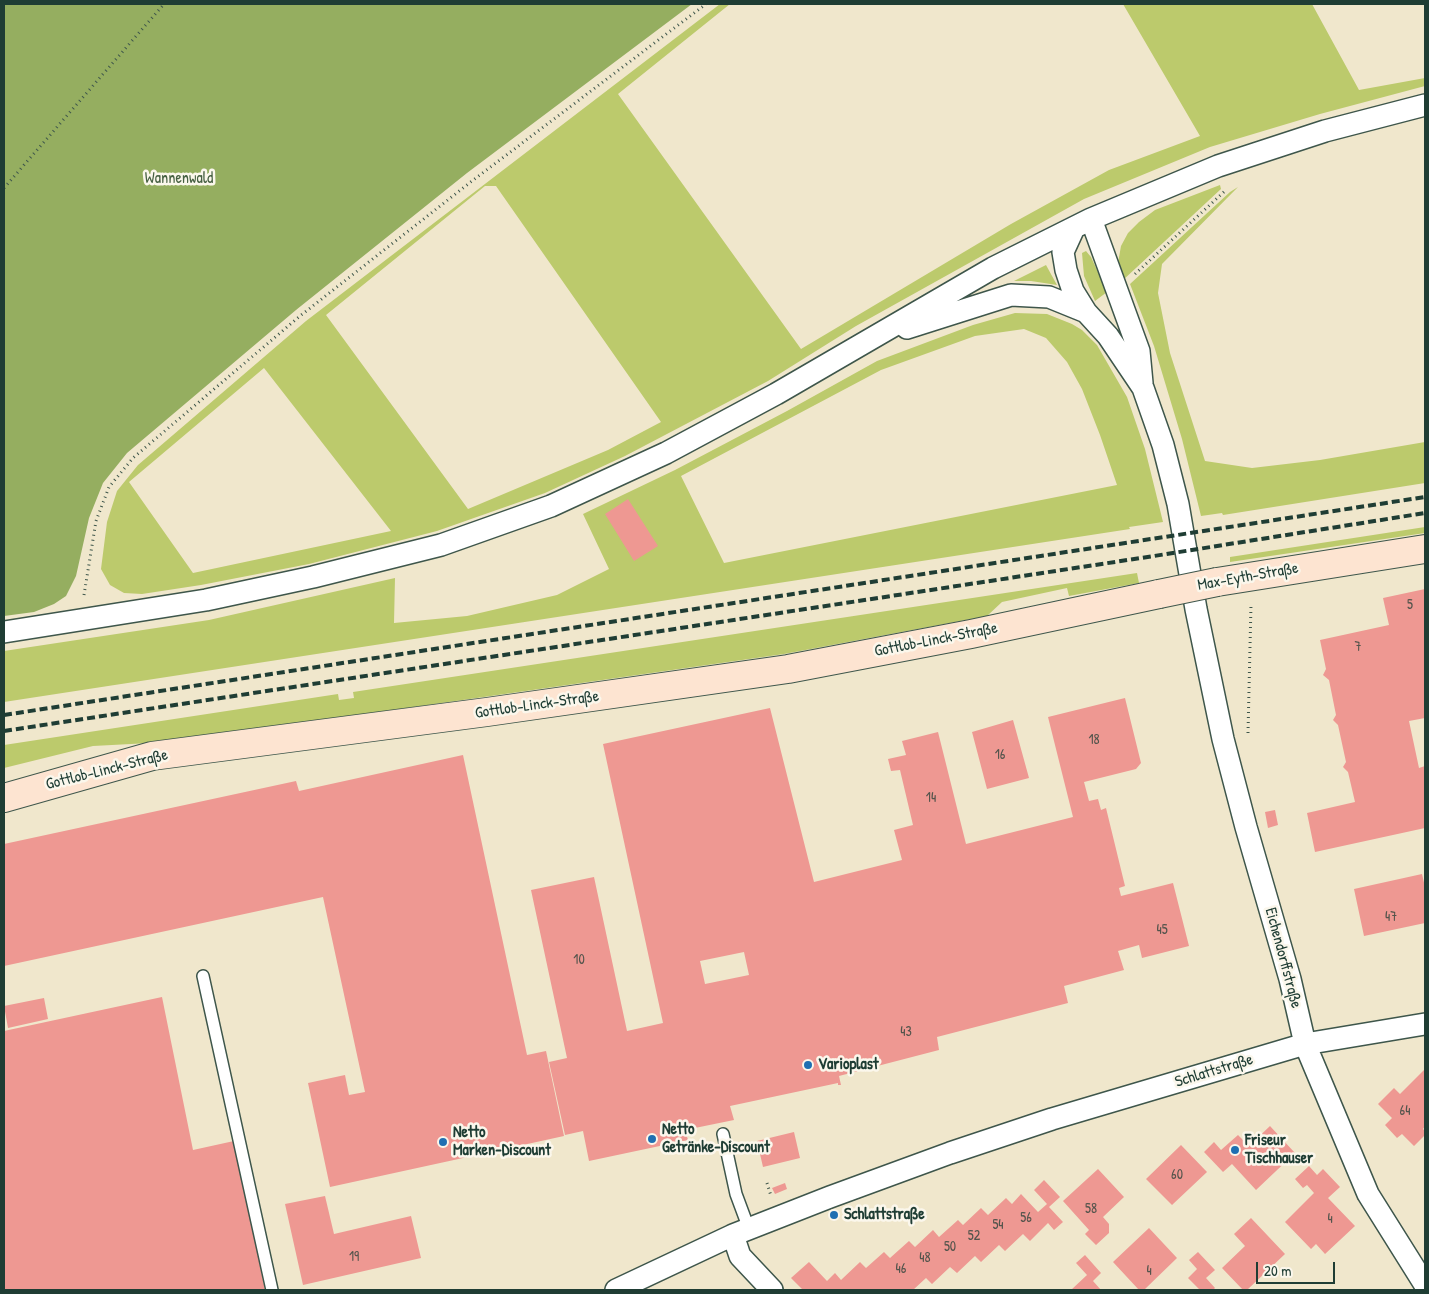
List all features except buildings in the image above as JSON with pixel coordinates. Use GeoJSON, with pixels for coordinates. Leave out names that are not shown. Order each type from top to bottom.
{"type":"FeatureCollection","features":[{"type":"Feature","properties":{"kind":"street"},"geometry":{"type":"LineString","coordinates":[[4,632],[206,600],[313,577],[441,545],[551,506],[666,453],[776,394],[993,268],[1083,224],[1218,166],[1325,131],[1425,105]]}},
{"type":"Feature","properties":{"kind":"street"},"geometry":{"type":"LineString","coordinates":[[1083,224],[1116,291],[1139,351],[1143,388]]}},
{"type":"Feature","properties":{"kind":"street"},"geometry":{"type":"LineString","coordinates":[[1083,224],[1064,252],[1066,270],[1074,291],[1086,312],[1108,336],[1143,388]]}},
{"type":"Feature","properties":{"kind":"street"},"geometry":{"type":"LineString","coordinates":[[866,342],[1011,295],[1049,297],[1086,312]]}},
{"type":"Feature","properties":{"kind":"street","name":"Eichendorffstraße"},"geometry":{"type":"LineString","coordinates":[[1143,388],[1163,445],[1178,504],[1196,609],[1223,739],[1246,827],[1290,979],[1305,1044],[1368,1194],[1425,1286]]}},
{"type":"Feature","properties":{"kind":"street","name":"Max-Eyth-Straße"},"geometry":{"type":"LineString","coordinates":[[1071,611],[1217,582],[1425,549]]}},
{"type":"Feature","properties":{"kind":"street","name":"Gottlob-Linck-Straße"},"geometry":{"type":"LineString","coordinates":[[4,798],[152,756],[487,712],[788,669],[971,634],[1071,611]]}},
{"type":"Feature","properties":{"kind":"street","name":"Schlattstraße"},"geometry":{"type":"LineString","coordinates":[[616,1290],[741,1232],[858,1187],[1052,1119],[1305,1044],[1425,1024]]}},
{"type":"Feature","properties":{"kind":"street"},"geometry":{"type":"LineString","coordinates":[[741,1232],[740,1256],[772,1290]]}},
{"type":"Feature","properties":{"kind":"street"},"geometry":{"type":"LineString","coordinates":[[1421,1290],[1425,1286]]}},
{"type":"Feature","properties":{"kind":"lane"},"geometry":{"type":"LineString","coordinates":[[203,976],[272,1290]]}},
{"type":"Feature","properties":{"kind":"lane"},"geometry":{"type":"LineString","coordinates":[[724,1134],[736,1194],[741,1232]]}},
{"type":"Feature","properties":{"kind":"path"},"geometry":{"type":"LineString","coordinates":[[4,188],[164,4]]}},
{"type":"Feature","properties":{"kind":"path"},"geometry":{"type":"LineString","coordinates":[[80,620],[96,521],[109,487],[133,458],[300,316],[472,180],[706,4]]}},
{"type":"Feature","properties":{"kind":"path"},"geometry":{"type":"LineString","coordinates":[[1116,291],[1227,190],[1218,166]]}},
{"type":"Feature","properties":{"kind":"path"},"geometry":{"type":"LineString","coordinates":[[1248,740],[1252,576]]}},
{"type":"Feature","properties":{"kind":"green space","name":"Wannenwald"},"geometry":{"type":"Polygon","coordinates":[[[4,4],[692,4],[467,173],[296,310],[127,453],[103,483],[89,518],[76,576],[66,596],[54,604],[34,612],[4,616],[4,4]]]}},
{"type":"Feature","properties":{"kind":"green space"},"geometry":{"type":"Polygon","coordinates":[[[720,4],[730,4],[618,94],[801,349],[1011,224],[1109,170],[1200,136],[1123,4],[1312,4],[1359,90],[1425,78],[1425,86],[1320,114],[1210,147],[1084,199],[856,326],[768,381],[625,456],[545,493],[437,531],[309,564],[201,585],[142,594],[124,593],[110,585],[101,569],[107,522],[117,491],[138,465],[306,321],[720,4]],[[485,186],[326,315],[468,509],[608,450],[661,422],[496,186],[485,186]],[[264,368],[129,482],[193,573],[391,531],[264,368]]]}},
{"type":"Feature","properties":{"kind":"green space"},"geometry":{"type":"Polygon","coordinates":[[[1220,185],[1221,189],[1122,281],[1118,263],[1121,246],[1128,233],[1139,222],[1155,210],[1220,185]]]}},
{"type":"Feature","properties":{"kind":"green space"},"geometry":{"type":"Polygon","coordinates":[[[1238,187],[1162,264],[1158,293],[1170,353],[1205,461],[1252,468],[1320,460],[1425,442],[1425,483],[1223,515],[1222,513],[1201,516],[1182,439],[1154,346],[1130,284],[1230,192],[1238,187]]]}},
{"type":"Feature","properties":{"kind":"green space"},"geometry":{"type":"Polygon","coordinates":[[[1086,251],[1091,257],[1107,292],[1095,301],[1084,276],[1082,253],[1086,251]]]}},
{"type":"Feature","properties":{"kind":"green space"},"geometry":{"type":"Polygon","coordinates":[[[1046,265],[1057,285],[1031,281],[1014,281],[1046,265]]]}},
{"type":"Feature","properties":{"kind":"green space"},"geometry":{"type":"Polygon","coordinates":[[[1015,313],[1047,314],[1082,330],[1097,345],[1127,397],[1145,449],[1163,522],[1129,527],[1130,529],[4,702],[4,651],[209,620],[395,578],[394,623],[467,616],[557,595],[609,569],[583,514],[675,470],[877,361],[973,325],[1015,313]],[[1024,329],[975,336],[881,370],[681,476],[724,563],[1117,485],[1082,389],[1067,362],[1046,338],[1024,329]]]}},
{"type":"Feature","properties":{"kind":"green space"},"geometry":{"type":"Polygon","coordinates":[[[1425,527],[1425,533],[1230,562],[1230,557],[1425,527]]]}},
{"type":"Feature","properties":{"kind":"green space"},"geometry":{"type":"Polygon","coordinates":[[[1137,573],[1139,583],[1069,596],[1067,588],[1002,602],[987,616],[784,654],[267,728],[150,743],[93,746],[4,768],[4,745],[338,694],[339,700],[354,698],[353,692],[1137,573]]]}},
{"type":"Feature","properties":{"kind":"railway"},"geometry":{"type":"LineString","coordinates":[[4,715],[1425,497]]}},
{"type":"Feature","properties":{"kind":"railway"},"geometry":{"type":"LineString","coordinates":[[4,731],[1425,513]]}},
{"type":"Feature","properties":{"kind":"place","name":"Varioplast"},"geometry":{"type":"Point","coordinates":[808,1065]}},
{"type":"Feature","properties":{"kind":"place","name":"Netto Getränke-Discount"},"geometry":{"type":"Point","coordinates":[652,1139]}},
{"type":"Feature","properties":{"kind":"place","name":"Netto Marken-Discount"},"geometry":{"type":"Point","coordinates":[443,1142]}},
{"type":"Feature","properties":{"kind":"place","name":"Friseur Tischhauser"},"geometry":{"type":"Point","coordinates":[1235,1150]}},
{"type":"Feature","properties":{"kind":"place","name":"Schlattstraße"},"geometry":{"type":"Point","coordinates":[834,1215]}}]}
